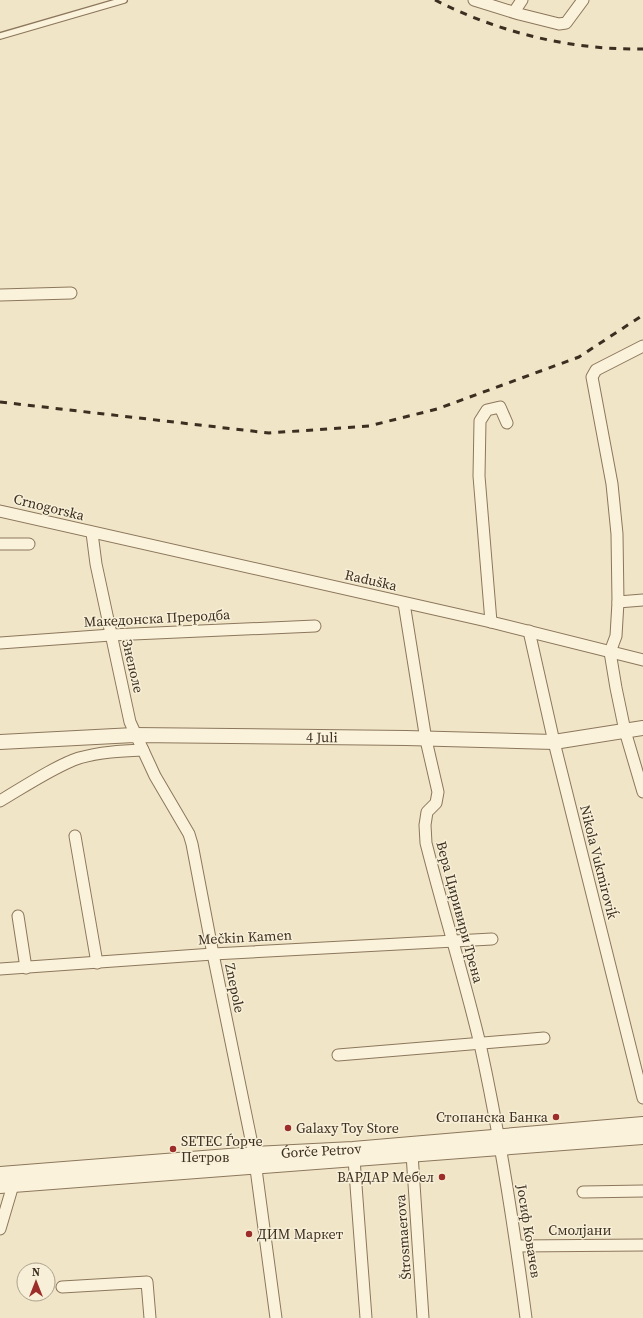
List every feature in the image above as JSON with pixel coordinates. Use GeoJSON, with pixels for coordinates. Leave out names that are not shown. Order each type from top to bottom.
{"type":"FeatureCollection","features":[{"type":"Feature","properties":{"kind":"street"},"geometry":{"type":"LineString","coordinates":[[474,0],[559,24],[566,23],[584,0]]}},
{"type":"Feature","properties":{"kind":"street"},"geometry":{"type":"LineString","coordinates":[[514,12],[522,0]]}},
{"type":"Feature","properties":{"kind":"street"},"geometry":{"type":"LineString","coordinates":[[0,295],[71,293]]}},
{"type":"Feature","properties":{"kind":"street"},"geometry":{"type":"LineString","coordinates":[[643,346],[596,370],[592,376],[612,484],[618,534],[618,602],[616,636],[610,652],[616,688],[643,792]]}},
{"type":"Feature","properties":{"kind":"street"},"geometry":{"type":"LineString","coordinates":[[491,622],[479,476],[480,421],[487,410],[500,407],[507,423]]}},
{"type":"Feature","properties":{"kind":"street","name":"Crnogorska"},"geometry":{"type":"LineString","coordinates":[[0,510],[92,533]]}},
{"type":"Feature","properties":{"kind":"street","name":"Raduška"},"geometry":{"type":"LineString","coordinates":[[92,533],[491,622],[643,660]]}},
{"type":"Feature","properties":{"kind":"street","name":"Знеполе"},"geometry":{"type":"LineString","coordinates":[[92,533],[96,564],[110,635],[134,734]]}},
{"type":"Feature","properties":{"kind":"street"},"geometry":{"type":"LineString","coordinates":[[0,544],[29,544]]}},
{"type":"Feature","properties":{"kind":"street"},"geometry":{"type":"LineString","coordinates":[[618,602],[643,600]]}},
{"type":"Feature","properties":{"kind":"street","name":"Вера Циривири Трена"},"geometry":{"type":"LineString","coordinates":[[404,603],[426,740],[438,792],[436,803],[427,812],[425,824],[426,843],[479,1043],[500,1143]]}},
{"type":"Feature","properties":{"kind":"street","name":"Македонска Преродба"},"geometry":{"type":"LineString","coordinates":[[0,643],[110,635],[315,626]]}},
{"type":"Feature","properties":{"kind":"street","name":"Nikola Vukmiroviḱ"},"geometry":{"type":"LineString","coordinates":[[529,631],[554,742],[643,1098]]}},
{"type":"Feature","properties":{"kind":"street","name":"4 Juli"},"geometry":{"type":"LineString","coordinates":[[0,742],[134,734],[554,742],[643,728]]}},
{"type":"Feature","properties":{"kind":"street","name":"Znepole"},"geometry":{"type":"LineString","coordinates":[[134,734],[155,776],[189,834],[255,1160],[276,1318]]}},
{"type":"Feature","properties":{"kind":"street"},"geometry":{"type":"LineString","coordinates":[[0,801],[35,780],[78,759],[111,751],[143,750]]}},
{"type":"Feature","properties":{"kind":"street"},"geometry":{"type":"LineString","coordinates":[[76,836],[97,963]]}},
{"type":"Feature","properties":{"kind":"street"},"geometry":{"type":"LineString","coordinates":[[18,916],[26,968]]}},
{"type":"Feature","properties":{"kind":"street","name":"Mečkin Kamen"},"geometry":{"type":"LineString","coordinates":[[0,969],[213,954],[492,939]]}},
{"type":"Feature","properties":{"kind":"street"},"geometry":{"type":"LineString","coordinates":[[338,1055],[544,1038]]}},
{"type":"Feature","properties":{"kind":"street","name":"Ǵorče Petrov"},"geometry":{"type":"LineString","coordinates":[[0,1174],[255,1160],[354,1159],[412,1154],[643,1124]]}},
{"type":"Feature","properties":{"kind":"street","name":"Ǵorče Petrov"},"geometry":{"type":"LineString","coordinates":[[6,1185],[353,1149],[643,1137]]}},
{"type":"Feature","properties":{"kind":"street","name":"Јосиф Ковачев"},"geometry":{"type":"LineString","coordinates":[[500,1143],[517,1246],[526,1318]]}},
{"type":"Feature","properties":{"kind":"street","name":"Štrosmaerova"},"geometry":{"type":"LineString","coordinates":[[412,1154],[423,1318]]}},
{"type":"Feature","properties":{"kind":"street"},"geometry":{"type":"LineString","coordinates":[[354,1159],[366,1318]]}},
{"type":"Feature","properties":{"kind":"street"},"geometry":{"type":"LineString","coordinates":[[0,1229],[6,1185]]}},
{"type":"Feature","properties":{"kind":"street"},"geometry":{"type":"LineString","coordinates":[[583,1192],[643,1191]]}},
{"type":"Feature","properties":{"kind":"street","name":"Смолјани"},"geometry":{"type":"LineString","coordinates":[[517,1246],[643,1245]]}},
{"type":"Feature","properties":{"kind":"street"},"geometry":{"type":"LineString","coordinates":[[62,1287],[147,1282],[150,1318]]}},
{"type":"Feature","properties":{"kind":"lane"},"geometry":{"type":"LineString","coordinates":[[0,36],[124,0]]}},
{"type":"Feature","properties":{"kind":"railway"},"geometry":{"type":"LineString","coordinates":[[435,0],[485,22],[536,37],[563,43],[589,46],[616,49],[643,49]]}},
{"type":"Feature","properties":{"kind":"railway"},"geometry":{"type":"LineString","coordinates":[[0,402],[269,433],[369,426],[437,409],[579,357],[643,315]]}},
{"type":"Feature","properties":{"kind":"place","name":"Стопанска Банка"},"geometry":{"type":"Point","coordinates":[556,1117]}},
{"type":"Feature","properties":{"kind":"place","name":"Galaxy Toy Store"},"geometry":{"type":"Point","coordinates":[288,1128]}},
{"type":"Feature","properties":{"kind":"place","name":"SETEC Ѓорче Петров"},"geometry":{"type":"Point","coordinates":[173,1149]}},
{"type":"Feature","properties":{"kind":"place","name":"ВАРДАР Мебел"},"geometry":{"type":"Point","coordinates":[442,1177]}},
{"type":"Feature","properties":{"kind":"place","name":"ДИМ Маркет"},"geometry":{"type":"Point","coordinates":[249,1234]}}]}
